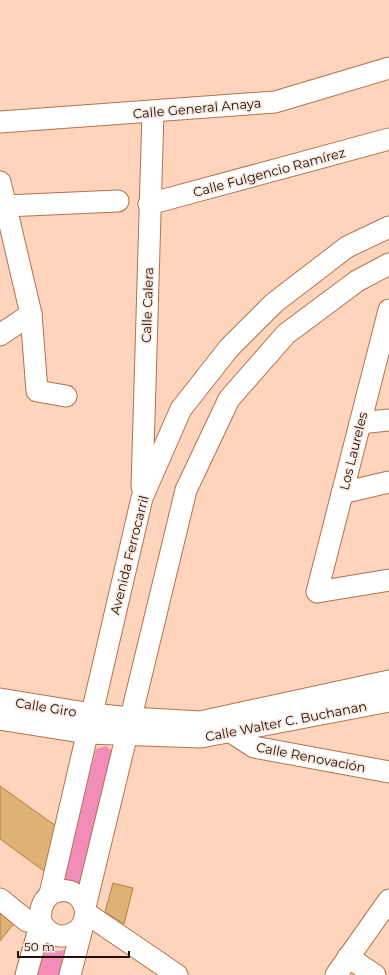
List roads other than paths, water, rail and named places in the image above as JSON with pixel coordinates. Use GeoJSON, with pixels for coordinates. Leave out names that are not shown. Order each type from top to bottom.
{"type":"FeatureCollection","features":[{"type":"Feature","properties":{"kind":"street","name":"Calle General Anaya"},"geometry":{"type":"LineString","coordinates":[[0,122],[275,102],[389,68]]}},
{"type":"Feature","properties":{"kind":"street","name":"Calle Calera"},"geometry":{"type":"LineString","coordinates":[[142,498],[149,204],[153,112]]}},
{"type":"Feature","properties":{"kind":"street","name":"Calle Fulgencio Ramírez"},"geometry":{"type":"LineString","coordinates":[[149,204],[389,139]]}},
{"type":"Feature","properties":{"kind":"street"},"geometry":{"type":"LineString","coordinates":[[0,182],[31,314],[37,391],[66,396]]}},
{"type":"Feature","properties":{"kind":"street"},"geometry":{"type":"LineString","coordinates":[[5,206],[118,201]]}},
{"type":"Feature","properties":{"kind":"street","name":"Avenida Ferrocarril"},"geometry":{"type":"LineString","coordinates":[[26,975],[41,922],[41,906],[50,894],[142,498],[181,409],[229,348],[274,303],[347,247],[389,227]]}},
{"type":"Feature","properties":{"kind":"street"},"geometry":{"type":"LineString","coordinates":[[70,975],[186,490],[229,399],[286,334],[357,281],[389,264]]}},
{"type":"Feature","properties":{"kind":"street","name":"Los Laureles"},"geometry":{"type":"LineString","coordinates":[[389,310],[317,592],[389,580]]}},
{"type":"Feature","properties":{"kind":"street"},"geometry":{"type":"LineString","coordinates":[[0,335],[31,314]]}},
{"type":"Feature","properties":{"kind":"street"},"geometry":{"type":"LineString","coordinates":[[360,423],[389,420]]}},
{"type":"Feature","properties":{"kind":"street"},"geometry":{"type":"LineString","coordinates":[[342,493],[389,482]]}},
{"type":"Feature","properties":{"kind":"street","name":"Calle Walter C. Buchanan"},"geometry":{"type":"LineString","coordinates":[[89,724],[129,726],[201,737],[226,724],[389,681]]}},
{"type":"Feature","properties":{"kind":"street","name":"Calle Giro"},"geometry":{"type":"LineString","coordinates":[[0,699],[89,724]]}},
{"type":"Feature","properties":{"kind":"street","name":"Calle Walter C. Buchanan"},"geometry":{"type":"LineString","coordinates":[[226,724],[389,701]]}},
{"type":"Feature","properties":{"kind":"street","name":"Calle Giro"},"geometry":{"type":"LineString","coordinates":[[0,719],[89,724]]}},
{"type":"Feature","properties":{"kind":"street","name":"Calle Renovación"},"geometry":{"type":"LineString","coordinates":[[226,724],[254,747],[389,772]]}},
{"type":"Feature","properties":{"kind":"street"},"geometry":{"type":"LineString","coordinates":[[0,899],[27,921],[41,922],[51,933],[58,936],[72,935],[77,931],[84,915],[82,901],[72,892],[65,890],[50,894]]}},
{"type":"Feature","properties":{"kind":"street"},"geometry":{"type":"LineString","coordinates":[[336,975],[389,900]]}},
{"type":"Feature","properties":{"kind":"street"},"geometry":{"type":"LineString","coordinates":[[84,915],[178,975]]}},
{"type":"Feature","properties":{"kind":"street"},"geometry":{"type":"LineString","coordinates":[[348,957],[374,975]]}}]}
